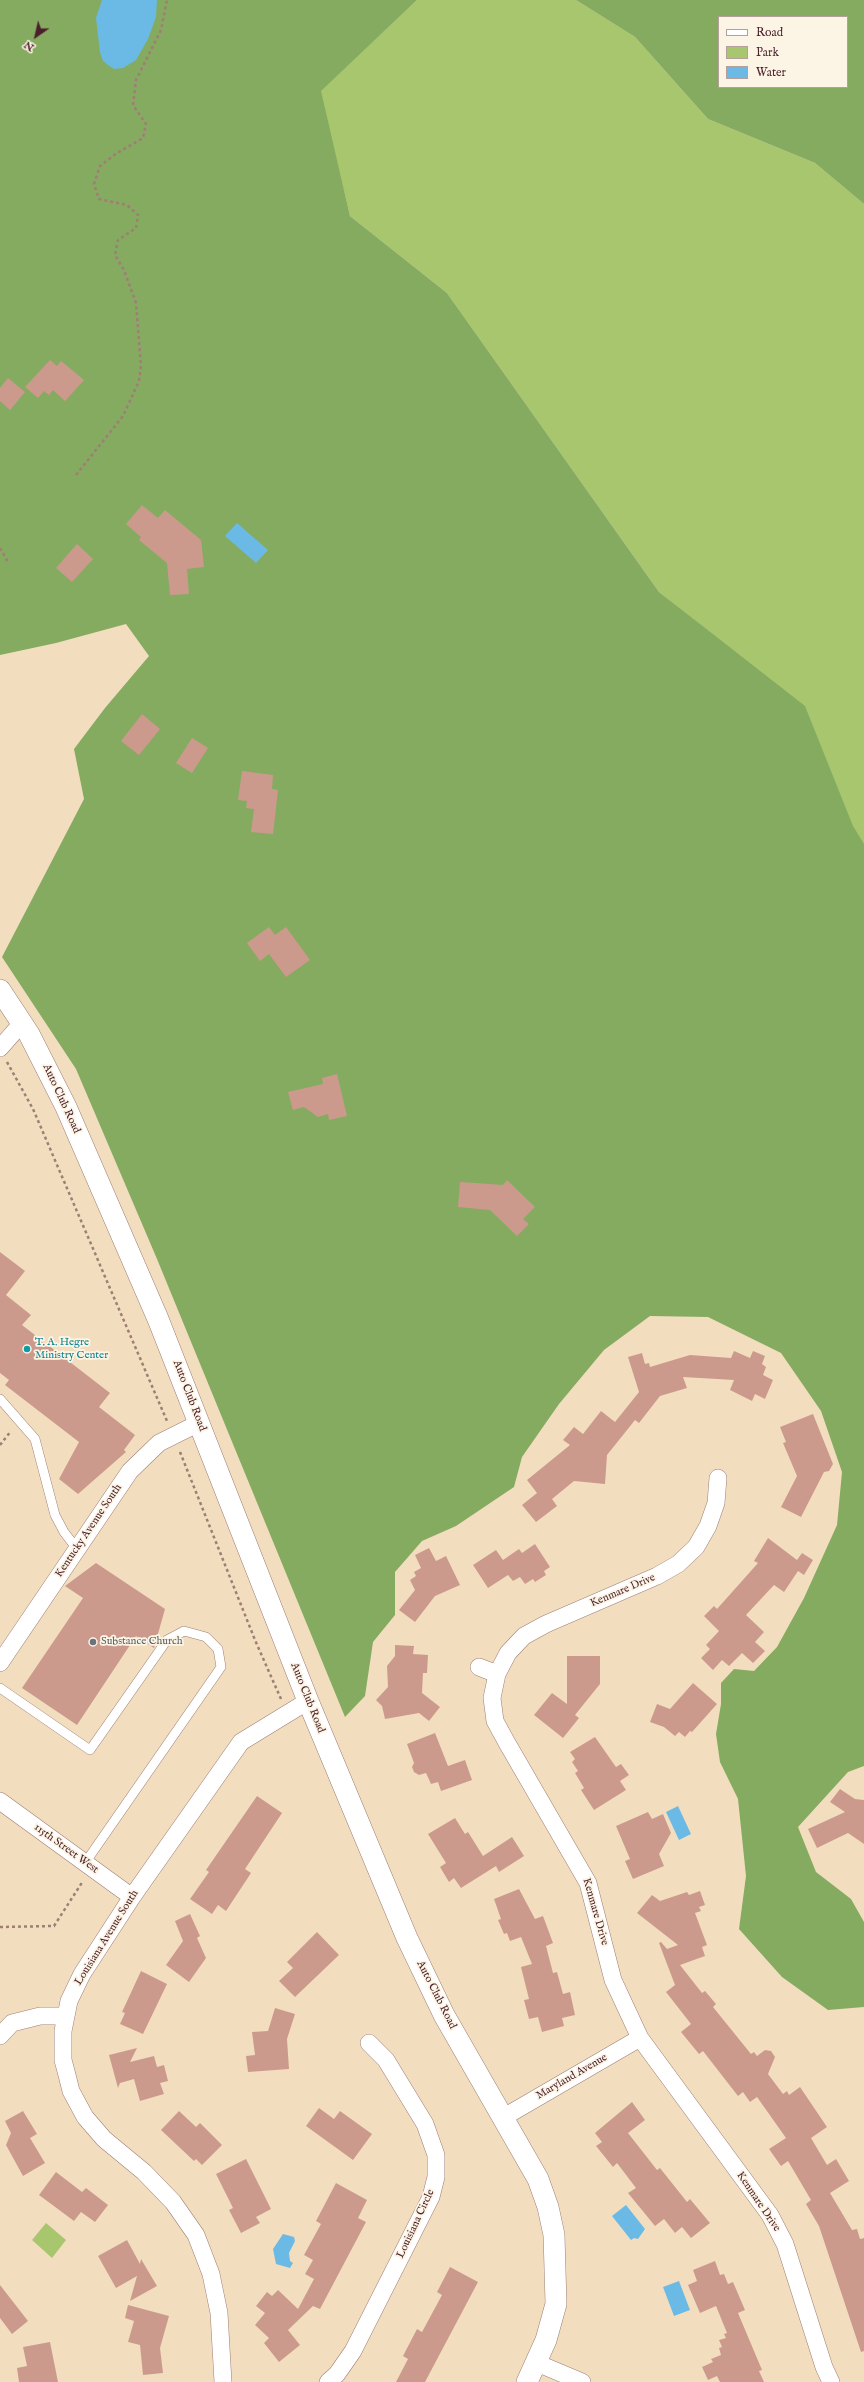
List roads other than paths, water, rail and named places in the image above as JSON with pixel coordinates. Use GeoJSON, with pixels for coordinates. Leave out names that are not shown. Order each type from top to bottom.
{"type":"FeatureCollection","features":[{"type":"Feature","properties":{"kind":"street","name":"Auto Club Road"},"geometry":{"type":"LineString","coordinates":[[0,990],[22,1024],[66,1107],[158,1319],[308,1701],[411,1945],[444,2015],[504,2116],[538,2180],[548,2207],[554,2235],[556,2304],[553,2323],[537,2363],[527,2382]]}},
{"type":"Feature","properties":{"kind":"street"},"geometry":{"type":"LineString","coordinates":[[2,1053],[22,1024]]}},
{"type":"Feature","properties":{"kind":"street","name":"Kentucky Avenue South"},"geometry":{"type":"LineString","coordinates":[[0,1663],[130,1471],[159,1443],[172,1435],[199,1423]]}},
{"type":"Feature","properties":{"kind":"street","name":"Kenmare Drive"},"geometry":{"type":"LineString","coordinates":[[718,1478],[716,1503],[708,1526],[696,1547],[678,1564],[657,1576],[546,1624],[524,1636],[508,1652],[497,1674],[492,1698],[496,1721],[588,1883],[613,1980],[640,2038],[770,2216],[785,2244],[824,2367],[831,2382]]}},
{"type":"Feature","properties":{"kind":"street"},"geometry":{"type":"LineString","coordinates":[[479,1667],[497,1674]]}},
{"type":"Feature","properties":{"kind":"street","name":"Louisiana Avenue South"},"geometry":{"type":"LineString","coordinates":[[223,2382],[219,2313],[211,2274],[196,2235],[173,2202],[144,2172],[104,2139],[85,2117],[71,2091],[63,2060],[63,2030],[70,2001],[82,1974],[132,1897],[241,1742],[308,1701]]}},
{"type":"Feature","properties":{"kind":"street","name":"115th Street West"},"geometry":{"type":"LineString","coordinates":[[0,1801],[132,1897]]}},
{"type":"Feature","properties":{"kind":"street"},"geometry":{"type":"LineString","coordinates":[[0,2036],[12,2024],[40,2016],[66,2016]]}},
{"type":"Feature","properties":{"kind":"street","name":"Maryland Avenue"},"geometry":{"type":"LineString","coordinates":[[504,2116],[640,2038]]}},
{"type":"Feature","properties":{"kind":"street","name":"Louisiana Circle"},"geometry":{"type":"LineString","coordinates":[[328,2382],[337,2374],[353,2351],[430,2197],[436,2177],[436,2155],[425,2124],[386,2060],[369,2043]]}},
{"type":"Feature","properties":{"kind":"street"},"geometry":{"type":"LineString","coordinates":[[537,2363],[582,2382]]}},
{"type":"Feature","properties":{"kind":"lane"},"geometry":{"type":"LineString","coordinates":[[0,1399],[35,1439],[55,1516],[64,1532],[77,1549]]}},
{"type":"Feature","properties":{"kind":"lane"},"geometry":{"type":"LineString","coordinates":[[0,1688],[90,1750],[166,1640],[184,1630],[206,1637],[218,1649],[221,1667],[89,1866]]}},
{"type":"Feature","properties":{"kind":"water"},"geometry":{"type":"Polygon","coordinates":[[[102,0],[157,0],[156,17],[148,39],[136,60],[123,68],[114,69],[108,65],[103,61],[100,52],[96,18],[102,0]]]}},
{"type":"Feature","properties":{"kind":"water"},"geometry":{"type":"Polygon","coordinates":[[[237,523],[268,550],[256,563],[225,536],[237,523]]]}},
{"type":"Feature","properties":{"kind":"water"},"geometry":{"type":"Polygon","coordinates":[[[678,1806],[691,1834],[679,1840],[666,1812],[678,1806]]]}},
{"type":"Feature","properties":{"kind":"water"},"geometry":{"type":"Polygon","coordinates":[[[626,2205],[645,2229],[638,2239],[634,2238],[631,2240],[612,2216],[626,2205]]]}},
{"type":"Feature","properties":{"kind":"water"},"geometry":{"type":"Polygon","coordinates":[[[283,2234],[294,2237],[295,2241],[289,2253],[290,2261],[293,2263],[290,2268],[276,2264],[273,2249],[283,2234]]]}},
{"type":"Feature","properties":{"kind":"water"},"geometry":{"type":"Polygon","coordinates":[[[679,2281],[690,2310],[674,2316],[663,2287],[679,2281]]]}},
{"type":"Feature","properties":{"kind":"place","name":"T. A. Hegre Ministry Center"},"geometry":{"type":"Point","coordinates":[27,1349]}},
{"type":"Feature","properties":{"kind":"place","name":"Substance Church"},"geometry":{"type":"Point","coordinates":[93,1642]}}]}
